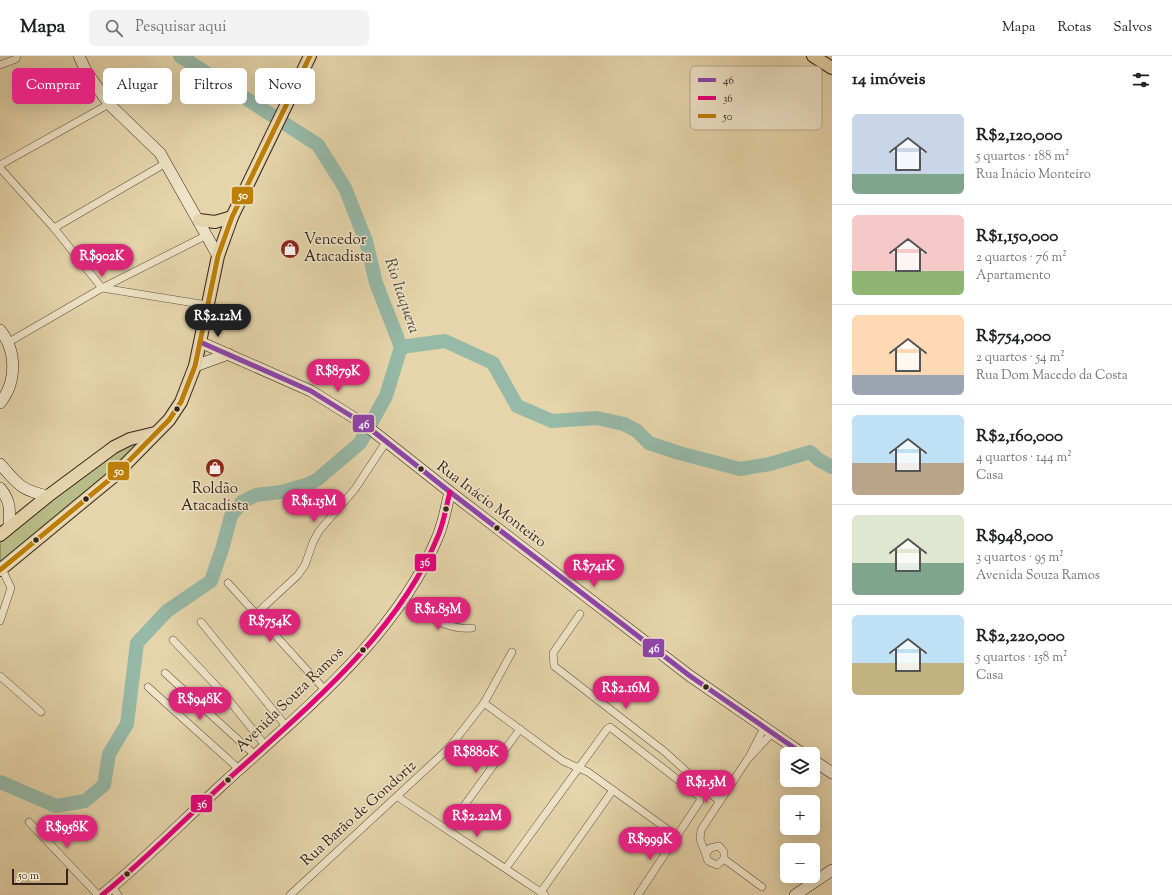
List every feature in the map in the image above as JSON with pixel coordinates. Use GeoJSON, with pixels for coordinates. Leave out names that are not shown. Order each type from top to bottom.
{"type":"FeatureCollection","features":[{"type":"Feature","properties":{"kind":"main road"},"geometry":{"type":"LineString","coordinates":[[1,569],[114,476],[169,420],[181,402],[195,366],[218,256],[232,217],[310,56]]}},
{"type":"Feature","properties":{"kind":"main road"},"geometry":{"type":"LineString","coordinates":[[813,56],[832,68]]}},
{"type":"Feature","properties":{"kind":"main road"},"geometry":{"type":"LineString","coordinates":[[199,220],[214,222],[232,217]]}},
{"type":"Feature","properties":{"kind":"main road"},"geometry":{"type":"LineString","coordinates":[[4,531],[114,447],[130,439],[155,433]]}},
{"type":"Feature","properties":{"kind":"main road"},"geometry":{"type":"LineString","coordinates":[[130,439],[137,443],[139,452]]}},
{"type":"Feature","properties":{"kind":"street"},"geometry":{"type":"LineString","coordinates":[[0,65],[16,60],[17,56]]}},
{"type":"Feature","properties":{"kind":"street"},"geometry":{"type":"LineString","coordinates":[[79,56],[86,71],[103,95]]}},
{"type":"Feature","properties":{"kind":"street"},"geometry":{"type":"LineString","coordinates":[[207,305],[102,288],[54,228],[0,166],[109,104],[157,150],[199,220],[218,256]]}},
{"type":"Feature","properties":{"kind":"street"},"geometry":{"type":"LineString","coordinates":[[54,228],[166,163]]}},
{"type":"Feature","properties":{"kind":"street"},"geometry":{"type":"LineString","coordinates":[[9,342],[102,288],[207,236]]}},
{"type":"Feature","properties":{"kind":"street"},"geometry":{"type":"LineString","coordinates":[[0,330],[9,342],[13,362],[12,379],[8,390],[0,403]]}},
{"type":"Feature","properties":{"kind":"street","name":"Rua Inácio Monteiro"},"geometry":{"type":"LineString","coordinates":[[200,342],[311,391],[364,424],[450,492],[690,676],[793,747]]}},
{"type":"Feature","properties":{"kind":"street"},"geometry":{"type":"LineString","coordinates":[[195,366],[221,355],[228,354]]}},
{"type":"Feature","properties":{"kind":"street"},"geometry":{"type":"LineString","coordinates":[[256,614],[298,575],[305,565],[313,542],[319,531],[355,489],[386,442]]}},
{"type":"Feature","properties":{"kind":"street"},"geometry":{"type":"LineString","coordinates":[[0,464],[19,485],[26,490],[48,496]]}},
{"type":"Feature","properties":{"kind":"street"},"geometry":{"type":"LineString","coordinates":[[3,492],[11,496],[17,493],[19,485]]}},
{"type":"Feature","properties":{"kind":"street"},"geometry":{"type":"LineString","coordinates":[[3,492],[10,511],[4,531]]}},
{"type":"Feature","properties":{"kind":"street","name":"Avenida Souza Ramos"},"geometry":{"type":"LineString","coordinates":[[102,895],[115,891],[239,769],[325,690],[354,660],[403,602],[438,536],[450,492]]}},
{"type":"Feature","properties":{"kind":"street"},"geometry":{"type":"LineString","coordinates":[[0,621],[11,588],[1,569]]}},
{"type":"Feature","properties":{"kind":"street"},"geometry":{"type":"LineString","coordinates":[[228,583],[325,690]]}},
{"type":"Feature","properties":{"kind":"street"},"geometry":{"type":"LineString","coordinates":[[403,602],[422,613],[449,625],[463,629],[472,628]]}},
{"type":"Feature","properties":{"kind":"street"},"geometry":{"type":"LineString","coordinates":[[580,614],[553,653],[554,666],[665,752],[719,801]]}},
{"type":"Feature","properties":{"kind":"street"},"geometry":{"type":"LineString","coordinates":[[201,622],[286,726]]}},
{"type":"Feature","properties":{"kind":"street"},"geometry":{"type":"LineString","coordinates":[[173,640],[224,694],[265,745]]}},
{"type":"Feature","properties":{"kind":"street","name":"Rua Barão de Gondoriz"},"geometry":{"type":"LineString","coordinates":[[290,895],[398,797],[449,748],[484,703],[512,652]]}},
{"type":"Feature","properties":{"kind":"street"},"geometry":{"type":"LineString","coordinates":[[165,673],[255,755]]}},
{"type":"Feature","properties":{"kind":"street"},"geometry":{"type":"LineString","coordinates":[[0,676],[40,712]]}},
{"type":"Feature","properties":{"kind":"street"},"geometry":{"type":"LineString","coordinates":[[148,687],[239,769]]}},
{"type":"Feature","properties":{"kind":"street"},"geometry":{"type":"LineString","coordinates":[[484,703],[563,761],[588,772],[678,837]]}},
{"type":"Feature","properties":{"kind":"street"},"geometry":{"type":"LineString","coordinates":[[506,868],[607,729],[610,727],[615,729],[700,797],[700,801],[678,837],[638,895]]}},
{"type":"Feature","properties":{"kind":"street"},"geometry":{"type":"LineString","coordinates":[[447,829],[520,729]]}},
{"type":"Feature","properties":{"kind":"street"},"geometry":{"type":"LineString","coordinates":[[706,854],[710,848],[719,846],[724,852],[724,859],[719,864],[712,864],[708,861],[701,845],[699,834],[719,801],[768,730]]}},
{"type":"Feature","properties":{"kind":"street"},"geometry":{"type":"LineString","coordinates":[[820,765],[832,773]]}},
{"type":"Feature","properties":{"kind":"street"},"geometry":{"type":"LineString","coordinates":[[398,797],[543,894],[613,790]]}},
{"type":"Feature","properties":{"kind":"street"},"geometry":{"type":"LineString","coordinates":[[29,822],[98,895]]}},
{"type":"Feature","properties":{"kind":"street"},"geometry":{"type":"LineString","coordinates":[[724,859],[762,887]]}},
{"type":"Feature","properties":{"kind":"street"},"geometry":{"type":"LineString","coordinates":[[795,895],[832,870]]}},
{"type":"Feature","properties":{"kind":"green space"},"geometry":{"type":"Polygon","coordinates":[[[137,443],[139,446],[0,570],[0,535],[114,447],[137,443]]]}},
{"type":"Feature","properties":{"kind":"waterway","name":"Rio Itaquera"},"geometry":{"type":"LineString","coordinates":[[180,56],[318,145],[345,188],[366,241],[376,283],[401,347]]}},
{"type":"Feature","properties":{"kind":"waterway"},"geometry":{"type":"LineString","coordinates":[[401,347],[445,341],[493,363],[517,406],[552,421],[597,418],[624,424],[637,431],[649,443],[679,453],[740,469],[770,464],[810,452],[819,460],[832,467]]}},
{"type":"Feature","properties":{"kind":"waterway"},"geometry":{"type":"LineString","coordinates":[[0,782],[56,806],[85,801],[104,785],[109,754],[127,724],[137,643],[167,611],[211,581],[231,516],[242,502],[256,495],[281,492],[309,484],[318,479],[360,443],[386,396],[401,347]]}},
{"type":"Feature","properties":{"kind":"transit line","name":"50"},"geometry":{"type":"LineString","coordinates":[[0,570],[114,476],[169,420],[181,402],[195,366],[218,256],[232,217],[310,56]]}},
{"type":"Feature","properties":{"kind":"transit line","name":"46"},"geometry":{"type":"LineString","coordinates":[[200,342],[311,391],[364,424],[450,492],[690,676],[793,747]]}},
{"type":"Feature","properties":{"kind":"transit line","name":"36"},"geometry":{"type":"LineString","coordinates":[[102,895],[149,854],[315,700],[373,639],[399,606],[421,572],[440,531],[450,492]]}},
{"type":"Feature","properties":{"kind":"place","name":"Vencedor Atacadista"},"geometry":{"type":"Point","coordinates":[290,249]}},
{"type":"Feature","properties":{"kind":"place","name":"Roldão Atacadista"},"geometry":{"type":"Point","coordinates":[215,468]}}]}
